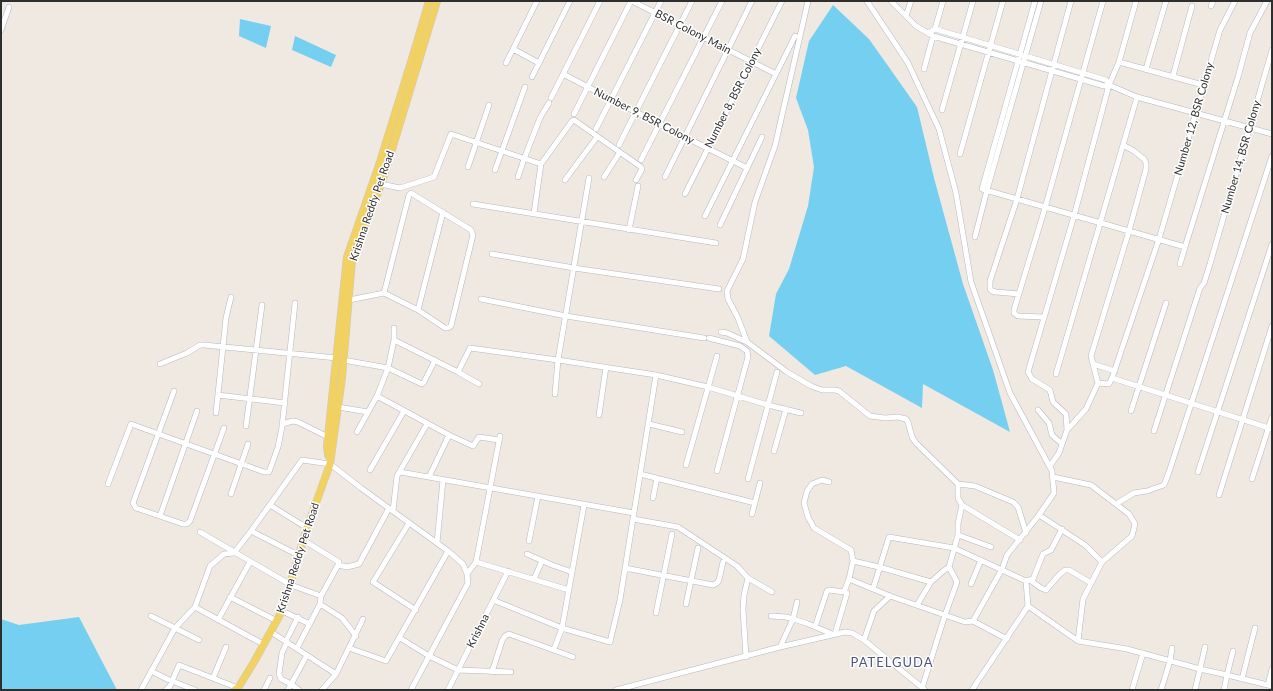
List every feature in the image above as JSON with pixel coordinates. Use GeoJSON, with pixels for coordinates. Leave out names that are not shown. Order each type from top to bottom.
{"type":"FeatureCollection","features":[{"type":"Feature","properties":{"kind":"main road","name":"Krishna Reddy Pet Road"},"geometry":{"type":"LineString","coordinates":[[237,689],[254,662],[282,611],[291,585],[306,528],[330,464],[338,407],[347,258],[382,154],[429,1]]}},
{"type":"Feature","properties":{"kind":"main road","name":"Krishna Reddy Pet Road"},"geometry":{"type":"LineString","coordinates":[[330,464],[327,446],[349,300],[352,260],[381,184],[437,1]]}},
{"type":"Feature","properties":{"kind":"street"},"geometry":{"type":"LineString","coordinates":[[506,63],[537,1]]}},
{"type":"Feature","properties":{"kind":"street"},"geometry":{"type":"LineString","coordinates":[[532,77],[570,1]]}},
{"type":"Feature","properties":{"kind":"street"},"geometry":{"type":"LineString","coordinates":[[518,177],[540,118],[600,1]]}},
{"type":"Feature","properties":{"kind":"street"},"geometry":{"type":"LineString","coordinates":[[574,114],[631,1]]}},
{"type":"Feature","properties":{"kind":"street","name":"BSR Colony Main"},"geometry":{"type":"LineString","coordinates":[[631,1],[776,74]]}},
{"type":"Feature","properties":{"kind":"street"},"geometry":{"type":"LineString","coordinates":[[596,129],[661,1]]}},
{"type":"Feature","properties":{"kind":"street"},"geometry":{"type":"LineString","coordinates":[[619,145],[634,112],[692,1]]}},
{"type":"Feature","properties":{"kind":"street"},"geometry":{"type":"LineString","coordinates":[[641,160],[722,1]]}},
{"type":"Feature","properties":{"kind":"street"},"geometry":{"type":"LineString","coordinates":[[665,177],[752,1]]}},
{"type":"Feature","properties":{"kind":"street","name":"Number 8, BSR Colony"},"geometry":{"type":"LineString","coordinates":[[685,194],[782,1]]}},
{"type":"Feature","properties":{"kind":"street"},"geometry":{"type":"LineString","coordinates":[[748,342],[728,299],[727,291],[743,259],[755,202],[775,146],[808,1]]}},
{"type":"Feature","properties":{"kind":"street"},"geometry":{"type":"LineString","coordinates":[[867,1],[908,63],[939,129],[956,193],[971,282],[1010,393],[1052,471],[1054,493],[1026,533],[1007,555],[1002,569],[973,621]]}},
{"type":"Feature","properties":{"kind":"street"},"geometry":{"type":"LineString","coordinates":[[891,1],[916,26],[933,36],[1081,80],[1104,86],[1109,85],[1137,97],[1272,134]]}},
{"type":"Feature","properties":{"kind":"street"},"geometry":{"type":"LineString","coordinates":[[906,16],[911,1]]}},
{"type":"Feature","properties":{"kind":"street"},"geometry":{"type":"LineString","coordinates":[[928,33],[935,29],[943,1]]}},
{"type":"Feature","properties":{"kind":"street"},"geometry":{"type":"LineString","coordinates":[[942,110],[973,1]]}},
{"type":"Feature","properties":{"kind":"street"},"geometry":{"type":"LineString","coordinates":[[960,154],[1004,1]]}},
{"type":"Feature","properties":{"kind":"street"},"geometry":{"type":"LineString","coordinates":[[1035,1],[982,189],[1185,247]]}},
{"type":"Feature","properties":{"kind":"street"},"geometry":{"type":"LineString","coordinates":[[975,237],[986,190],[1041,1]]}},
{"type":"Feature","properties":{"kind":"street"},"geometry":{"type":"LineString","coordinates":[[1019,294],[992,291],[989,286],[1017,199],[1071,1]]}},
{"type":"Feature","properties":{"kind":"street"},"geometry":{"type":"LineString","coordinates":[[1043,317],[1015,315],[1014,310],[1045,208],[1103,1]]}},
{"type":"Feature","properties":{"kind":"street"},"geometry":{"type":"LineString","coordinates":[[1067,430],[1066,414],[1053,402],[1050,390],[1032,379],[1028,372],[1074,216],[1109,85],[1119,62],[1136,1]]}},
{"type":"Feature","properties":{"kind":"street"},"geometry":{"type":"LineString","coordinates":[[1146,69],[1166,1]]}},
{"type":"Feature","properties":{"kind":"street","name":"Number 12, BSR Colony"},"geometry":{"type":"LineString","coordinates":[[1112,378],[1159,239],[1220,30],[1235,1]]}},
{"type":"Feature","properties":{"kind":"street"},"geometry":{"type":"LineString","coordinates":[[1180,264],[1238,77],[1250,33],[1267,1]]}},
{"type":"Feature","properties":{"kind":"street"},"geometry":{"type":"LineString","coordinates":[[1173,76],[1192,6]]}},
{"type":"Feature","properties":{"kind":"street"},"geometry":{"type":"LineString","coordinates":[[1,30],[9,7]]}},
{"type":"Feature","properties":{"kind":"street"},"geometry":{"type":"LineString","coordinates":[[935,29],[1106,80],[1109,85]]}},
{"type":"Feature","properties":{"kind":"street"},"geometry":{"type":"LineString","coordinates":[[705,216],[795,36]]}},
{"type":"Feature","properties":{"kind":"street"},"geometry":{"type":"LineString","coordinates":[[924,70],[933,36]]}},
{"type":"Feature","properties":{"kind":"street"},"geometry":{"type":"LineString","coordinates":[[513,49],[539,62]]}},
{"type":"Feature","properties":{"kind":"street","name":"Number 14, BSR Colony"},"geometry":{"type":"LineString","coordinates":[[1154,431],[1200,288],[1204,283],[1210,264],[1272,50]]}},
{"type":"Feature","properties":{"kind":"street"},"geometry":{"type":"LineString","coordinates":[[1119,62],[1203,85]]}},
{"type":"Feature","properties":{"kind":"street","name":"Number 9, BSR Colony"},"geometry":{"type":"LineString","coordinates":[[563,74],[634,112],[747,168]]}},
{"type":"Feature","properties":{"kind":"street"},"geometry":{"type":"LineString","coordinates":[[495,170],[525,87]]}},
{"type":"Feature","properties":{"kind":"street"},"geometry":{"type":"LineString","coordinates":[[1056,374],[1137,97]]}},
{"type":"Feature","properties":{"kind":"street"},"geometry":{"type":"LineString","coordinates":[[468,167],[489,105]]}},
{"type":"Feature","properties":{"kind":"street"},"geometry":{"type":"LineString","coordinates":[[534,213],[541,164],[572,121],[575,120],[642,167],[636,180]]}},
{"type":"Feature","properties":{"kind":"street"},"geometry":{"type":"LineString","coordinates":[[381,184],[400,188],[434,177],[451,134],[541,164]]}},
{"type":"Feature","properties":{"kind":"street"},"geometry":{"type":"LineString","coordinates":[[565,180],[597,136]]}},
{"type":"Feature","properties":{"kind":"street"},"geometry":{"type":"LineString","coordinates":[[720,225],[762,137]]}},
{"type":"Feature","properties":{"kind":"street"},"geometry":{"type":"LineString","coordinates":[[1050,466],[1057,456],[1067,430],[1086,409],[1098,384],[1091,356],[1146,169],[1144,158],[1123,145]]}},
{"type":"Feature","properties":{"kind":"street"},"geometry":{"type":"LineString","coordinates":[[604,177],[620,152]]}},
{"type":"Feature","properties":{"kind":"street"},"geometry":{"type":"LineString","coordinates":[[1116,504],[1134,493],[1147,491],[1164,485],[1272,156]]}},
{"type":"Feature","properties":{"kind":"street"},"geometry":{"type":"LineString","coordinates":[[555,394],[558,360],[589,178]]}},
{"type":"Feature","properties":{"kind":"street"},"geometry":{"type":"LineString","coordinates":[[629,230],[638,186]]}},
{"type":"Feature","properties":{"kind":"street"},"geometry":{"type":"LineString","coordinates":[[349,300],[384,293],[418,310],[445,328],[448,328],[451,326],[473,235],[471,230],[411,192],[384,293]]}},
{"type":"Feature","properties":{"kind":"street"},"geometry":{"type":"LineString","coordinates":[[473,204],[716,243]]}},
{"type":"Feature","properties":{"kind":"street"},"geometry":{"type":"LineString","coordinates":[[418,310],[443,212]]}},
{"type":"Feature","properties":{"kind":"street"},"geometry":{"type":"LineString","coordinates":[[1198,472],[1272,244]]}},
{"type":"Feature","properties":{"kind":"street"},"geometry":{"type":"LineString","coordinates":[[492,254],[574,268],[718,289]]}},
{"type":"Feature","properties":{"kind":"street"},"geometry":{"type":"LineString","coordinates":[[216,413],[227,310],[231,297]]}},
{"type":"Feature","properties":{"kind":"street"},"geometry":{"type":"LineString","coordinates":[[481,299],[566,316],[706,338],[740,346],[747,351],[748,357],[717,471]]}},
{"type":"Feature","properties":{"kind":"street"},"geometry":{"type":"LineString","coordinates":[[108,484],[129,426],[133,424],[241,464],[264,472],[269,472],[278,447],[282,424],[295,303]]}},
{"type":"Feature","properties":{"kind":"street"},"geometry":{"type":"LineString","coordinates":[[1131,411],[1166,303]]}},
{"type":"Feature","properties":{"kind":"street"},"geometry":{"type":"LineString","coordinates":[[246,426],[262,305]]}},
{"type":"Feature","properties":{"kind":"street"},"geometry":{"type":"LineString","coordinates":[[1219,495],[1272,326]]}},
{"type":"Feature","properties":{"kind":"street"},"geometry":{"type":"LineString","coordinates":[[357,432],[377,396],[388,368],[394,340],[394,328]]}},
{"type":"Feature","properties":{"kind":"street"},"geometry":{"type":"LineString","coordinates":[[721,332],[748,342],[788,372],[811,386],[818,389],[839,391],[846,398],[856,403],[870,416],[885,418],[898,417],[906,419],[912,437],[916,443],[958,484],[975,486],[1013,502],[1018,507],[1026,533]]}},
{"type":"Feature","properties":{"kind":"street"},"geometry":{"type":"LineString","coordinates":[[394,340],[479,384]]}},
{"type":"Feature","properties":{"kind":"street"},"geometry":{"type":"LineString","coordinates":[[160,364],[204,344],[340,359],[388,368],[422,384],[435,360]]}},
{"type":"Feature","properties":{"kind":"street"},"geometry":{"type":"LineString","coordinates":[[458,372],[470,348],[656,375],[708,387],[801,413]]}},
{"type":"Feature","properties":{"kind":"street"},"geometry":{"type":"LineString","coordinates":[[686,466],[716,356]]}},
{"type":"Feature","properties":{"kind":"street"},"geometry":{"type":"LineString","coordinates":[[1093,364],[1114,371]]}},
{"type":"Feature","properties":{"kind":"street"},"geometry":{"type":"LineString","coordinates":[[599,415],[606,367]]}},
{"type":"Feature","properties":{"kind":"street"},"geometry":{"type":"LineString","coordinates":[[748,479],[777,372]]}},
{"type":"Feature","properties":{"kind":"street"},"geometry":{"type":"LineString","coordinates":[[493,600],[562,628],[610,642],[620,600],[656,375]]}},
{"type":"Feature","properties":{"kind":"street"},"geometry":{"type":"LineString","coordinates":[[1098,384],[1109,384],[1112,378],[1166,394],[1270,429]]}},
{"type":"Feature","properties":{"kind":"street"},"geometry":{"type":"LineString","coordinates":[[174,391],[133,503],[139,509],[187,524],[190,521],[224,428]]}},
{"type":"Feature","properties":{"kind":"street"},"geometry":{"type":"LineString","coordinates":[[218,395],[285,403]]}},
{"type":"Feature","properties":{"kind":"street"},"geometry":{"type":"LineString","coordinates":[[377,396],[427,424],[473,446],[479,437],[499,438],[476,562],[467,574]]}},
{"type":"Feature","properties":{"kind":"street"},"geometry":{"type":"LineString","coordinates":[[338,407],[368,412]]}},
{"type":"Feature","properties":{"kind":"street"},"geometry":{"type":"LineString","coordinates":[[774,451],[786,409]]}},
{"type":"Feature","properties":{"kind":"street"},"geometry":{"type":"LineString","coordinates":[[1038,410],[1049,423],[1052,435],[1062,444]]}},
{"type":"Feature","properties":{"kind":"street"},"geometry":{"type":"LineString","coordinates":[[160,516],[197,411]]}},
{"type":"Feature","properties":{"kind":"street"},"geometry":{"type":"LineString","coordinates":[[370,470],[404,412]]}},
{"type":"Feature","properties":{"kind":"street"},"geometry":{"type":"LineString","coordinates":[[1252,479],[1270,429],[1272,417]]}},
{"type":"Feature","properties":{"kind":"street"},"geometry":{"type":"LineString","coordinates":[[282,424],[293,421],[298,422],[328,437]]}},
{"type":"Feature","properties":{"kind":"street"},"geometry":{"type":"LineString","coordinates":[[338,565],[347,567],[359,564],[391,510],[398,476],[427,424]]}},
{"type":"Feature","properties":{"kind":"street"},"geometry":{"type":"LineString","coordinates":[[649,424],[682,432]]}},
{"type":"Feature","properties":{"kind":"street"},"geometry":{"type":"LineString","coordinates":[[429,477],[449,435]]}},
{"type":"Feature","properties":{"kind":"street"},"geometry":{"type":"LineString","coordinates":[[231,494],[248,444]]}},
{"type":"Feature","properties":{"kind":"street"},"geometry":{"type":"LineString","coordinates":[[141,690],[175,628],[195,607],[210,566],[224,554],[234,553],[302,460],[330,464],[463,564],[467,574],[468,583],[411,690]]}},
{"type":"Feature","properties":{"kind":"street"},"geometry":{"type":"LineString","coordinates":[[400,472],[634,513]]}},
{"type":"Feature","properties":{"kind":"street"},"geometry":{"type":"LineString","coordinates":[[640,474],[755,503]]}},
{"type":"Feature","properties":{"kind":"street"},"geometry":{"type":"LineString","coordinates":[[1053,477],[1091,485],[1129,514],[1135,524],[1132,536],[1102,562],[1083,599],[1078,641]]}},
{"type":"Feature","properties":{"kind":"street"},"geometry":{"type":"LineString","coordinates":[[653,498],[657,478]]}},
{"type":"Feature","properties":{"kind":"street"},"geometry":{"type":"LineString","coordinates":[[437,543],[443,480]]}},
{"type":"Feature","properties":{"kind":"street"},"geometry":{"type":"LineString","coordinates":[[829,482],[822,480],[812,484],[807,491],[804,503],[808,517],[814,528],[850,550],[853,561],[844,592]]}},
{"type":"Feature","properties":{"kind":"street"},"geometry":{"type":"LineString","coordinates":[[752,514],[760,483]]}},
{"type":"Feature","properties":{"kind":"street"},"geometry":{"type":"LineString","coordinates":[[958,484],[958,498],[962,505],[1020,540]]}},
{"type":"Feature","properties":{"kind":"street"},"geometry":{"type":"LineString","coordinates":[[529,541],[538,496]]}},
{"type":"Feature","properties":{"kind":"street"},"geometry":{"type":"LineString","coordinates":[[554,650],[562,628],[584,504]]}},
{"type":"Feature","properties":{"kind":"street"},"geometry":{"type":"LineString","coordinates":[[270,505],[306,528]]}},
{"type":"Feature","properties":{"kind":"street"},"geometry":{"type":"LineString","coordinates":[[616,690],[780,647],[845,632],[852,633],[864,640],[923,689],[956,582],[950,567],[958,535],[958,524],[962,505]]}},
{"type":"Feature","properties":{"kind":"street"},"geometry":{"type":"LineString","coordinates":[[1039,515],[1086,545],[1102,562]]}},
{"type":"Feature","properties":{"kind":"street"},"geometry":{"type":"LineString","coordinates":[[633,519],[678,527],[737,566],[748,578],[772,592]]}},
{"type":"Feature","properties":{"kind":"street"},"geometry":{"type":"LineString","coordinates":[[409,523],[373,582],[416,610]]}},
{"type":"Feature","properties":{"kind":"street"},"geometry":{"type":"LineString","coordinates":[[1028,580],[1033,579],[1043,554],[1051,550],[1062,530]]}},
{"type":"Feature","properties":{"kind":"street"},"geometry":{"type":"LineString","coordinates":[[251,531],[298,555]]}},
{"type":"Feature","properties":{"kind":"street"},"geometry":{"type":"LineString","coordinates":[[200,532],[291,585],[322,596]]}},
{"type":"Feature","properties":{"kind":"street"},"geometry":{"type":"LineString","coordinates":[[656,613],[672,534]]}},
{"type":"Feature","properties":{"kind":"street"},"geometry":{"type":"LineString","coordinates":[[958,535],[991,547]]}},
{"type":"Feature","properties":{"kind":"street"},"geometry":{"type":"LineString","coordinates":[[873,589],[889,537],[954,548],[1028,580],[1046,590],[1065,570],[1069,570],[1091,583]]}},
{"type":"Feature","properties":{"kind":"street"},"geometry":{"type":"LineString","coordinates":[[297,648],[320,604],[322,596],[339,562],[303,540]]}},
{"type":"Feature","properties":{"kind":"street"},"geometry":{"type":"LineString","coordinates":[[686,604],[698,548]]}},
{"type":"Feature","properties":{"kind":"street"},"geometry":{"type":"LineString","coordinates":[[349,648],[386,661],[448,552]]}},
{"type":"Feature","properties":{"kind":"street"},"geometry":{"type":"LineString","coordinates":[[527,554],[572,572]]}},
{"type":"Feature","properties":{"kind":"street"},"geometry":{"type":"LineString","coordinates":[[971,584],[981,560]]}},
{"type":"Feature","properties":{"kind":"street"},"geometry":{"type":"LineString","coordinates":[[534,579],[542,561]]}},
{"type":"Feature","properties":{"kind":"street"},"geometry":{"type":"LineString","coordinates":[[853,561],[931,582]]}},
{"type":"Feature","properties":{"kind":"street"},"geometry":{"type":"LineString","coordinates":[[218,620],[250,562]]}},
{"type":"Feature","properties":{"kind":"street"},"geometry":{"type":"LineString","coordinates":[[476,562],[569,590]]}},
{"type":"Feature","properties":{"kind":"street"},"geometry":{"type":"LineString","coordinates":[[625,568],[713,585],[719,580],[723,562]]}},
{"type":"Feature","properties":{"kind":"street"},"geometry":{"type":"LineString","coordinates":[[917,605],[931,582],[950,567]]}},
{"type":"Feature","properties":{"kind":"street","name":"Krishna"},"geometry":{"type":"LineString","coordinates":[[448,690],[508,571]]}},
{"type":"Feature","properties":{"kind":"street"},"geometry":{"type":"LineString","coordinates":[[746,657],[743,610],[744,595],[748,578]]}},
{"type":"Feature","properties":{"kind":"street"},"geometry":{"type":"LineString","coordinates":[[849,579],[890,596],[965,622],[973,621],[1007,638]]}},
{"type":"Feature","properties":{"kind":"street"},"geometry":{"type":"LineString","coordinates":[[972,690],[1028,606],[1028,580]]}},
{"type":"Feature","properties":{"kind":"street"},"geometry":{"type":"LineString","coordinates":[[815,627],[827,591],[844,592]]}},
{"type":"Feature","properties":{"kind":"street"},"geometry":{"type":"LineString","coordinates":[[834,634],[847,593],[844,592]]}},
{"type":"Feature","properties":{"kind":"street"},"geometry":{"type":"LineString","coordinates":[[864,640],[874,611],[890,596]]}},
{"type":"Feature","properties":{"kind":"street"},"geometry":{"type":"LineString","coordinates":[[230,597],[277,621]]}},
{"type":"Feature","properties":{"kind":"street"},"geometry":{"type":"LineString","coordinates":[[780,647],[793,619],[797,602]]}},
{"type":"Feature","properties":{"kind":"street"},"geometry":{"type":"LineString","coordinates":[[320,604],[342,618],[356,636]]}},
{"type":"Feature","properties":{"kind":"street"},"geometry":{"type":"LineString","coordinates":[[1028,606],[1078,641],[1127,649],[1270,686],[1272,669]]}},
{"type":"Feature","properties":{"kind":"street"},"geometry":{"type":"LineString","coordinates":[[195,607],[263,644]]}},
{"type":"Feature","properties":{"kind":"street"},"geometry":{"type":"LineString","coordinates":[[282,611],[298,617],[310,624]]}},
{"type":"Feature","properties":{"kind":"street"},"geometry":{"type":"LineString","coordinates":[[151,616],[199,640]]}},
{"type":"Feature","properties":{"kind":"street"},"geometry":{"type":"LineString","coordinates":[[771,616],[793,619],[834,634]]}},
{"type":"Feature","properties":{"kind":"street"},"geometry":{"type":"LineString","coordinates":[[298,617],[282,653],[279,674],[281,679],[299,690]]}},
{"type":"Feature","properties":{"kind":"street"},"geometry":{"type":"LineString","coordinates":[[322,690],[336,674],[356,636],[363,619]]}},
{"type":"Feature","properties":{"kind":"street"},"geometry":{"type":"LineString","coordinates":[[1242,679],[1254,628]]}},
{"type":"Feature","properties":{"kind":"street"},"geometry":{"type":"LineString","coordinates":[[271,632],[336,674]]}},
{"type":"Feature","properties":{"kind":"street"},"geometry":{"type":"LineString","coordinates":[[492,672],[502,641],[505,636],[509,634],[573,657]]}},
{"type":"Feature","properties":{"kind":"street"},"geometry":{"type":"LineString","coordinates":[[400,638],[429,656],[458,670],[511,672]]}},
{"type":"Feature","properties":{"kind":"street"},"geometry":{"type":"LineString","coordinates":[[213,678],[226,647]]}},
{"type":"Feature","properties":{"kind":"street"},"geometry":{"type":"LineString","coordinates":[[1196,690],[1204,647]]}},
{"type":"Feature","properties":{"kind":"street"},"geometry":{"type":"LineString","coordinates":[[1162,690],[1172,648]]}},
{"type":"Feature","properties":{"kind":"street"},"geometry":{"type":"LineString","coordinates":[[1224,690],[1226,675],[1233,651]]}},
{"type":"Feature","properties":{"kind":"street"},"geometry":{"type":"LineString","coordinates":[[1132,690],[1142,653]]}},
{"type":"Feature","properties":{"kind":"street"},"geometry":{"type":"LineString","coordinates":[[288,690],[307,655]]}},
{"type":"Feature","properties":{"kind":"street"},"geometry":{"type":"LineString","coordinates":[[166,690],[173,681],[179,665],[237,689]]}},
{"type":"Feature","properties":{"kind":"street"},"geometry":{"type":"LineString","coordinates":[[151,670],[195,690]]}},
{"type":"Feature","properties":{"kind":"street"},"geometry":{"type":"LineString","coordinates":[[264,690],[270,678]]}},
{"type":"Feature","properties":{"kind":"water"},"geometry":{"type":"Polygon","coordinates":[[[833,5],[869,39],[917,107],[934,178],[963,284],[993,370],[1010,432],[923,384],[922,408],[846,366],[815,375],[769,336],[776,294],[789,269],[808,206],[814,167],[808,130],[796,98],[809,41],[833,5]]]}},
{"type":"Feature","properties":{"kind":"water"},"geometry":{"type":"Polygon","coordinates":[[[240,19],[271,26],[266,48],[239,36],[240,19]]]}},
{"type":"Feature","properties":{"kind":"water"},"geometry":{"type":"Polygon","coordinates":[[[295,36],[336,55],[331,67],[292,50],[295,36]]]}},
{"type":"Feature","properties":{"kind":"water"},"geometry":{"type":"Polygon","coordinates":[[[79,617],[117,690],[1,690],[1,619],[19,625],[79,617]]]}},
{"type":"Feature","properties":{"kind":"district","name":"PATELGUDA"},"geometry":{"type":"Point","coordinates":[892,663]}}]}
